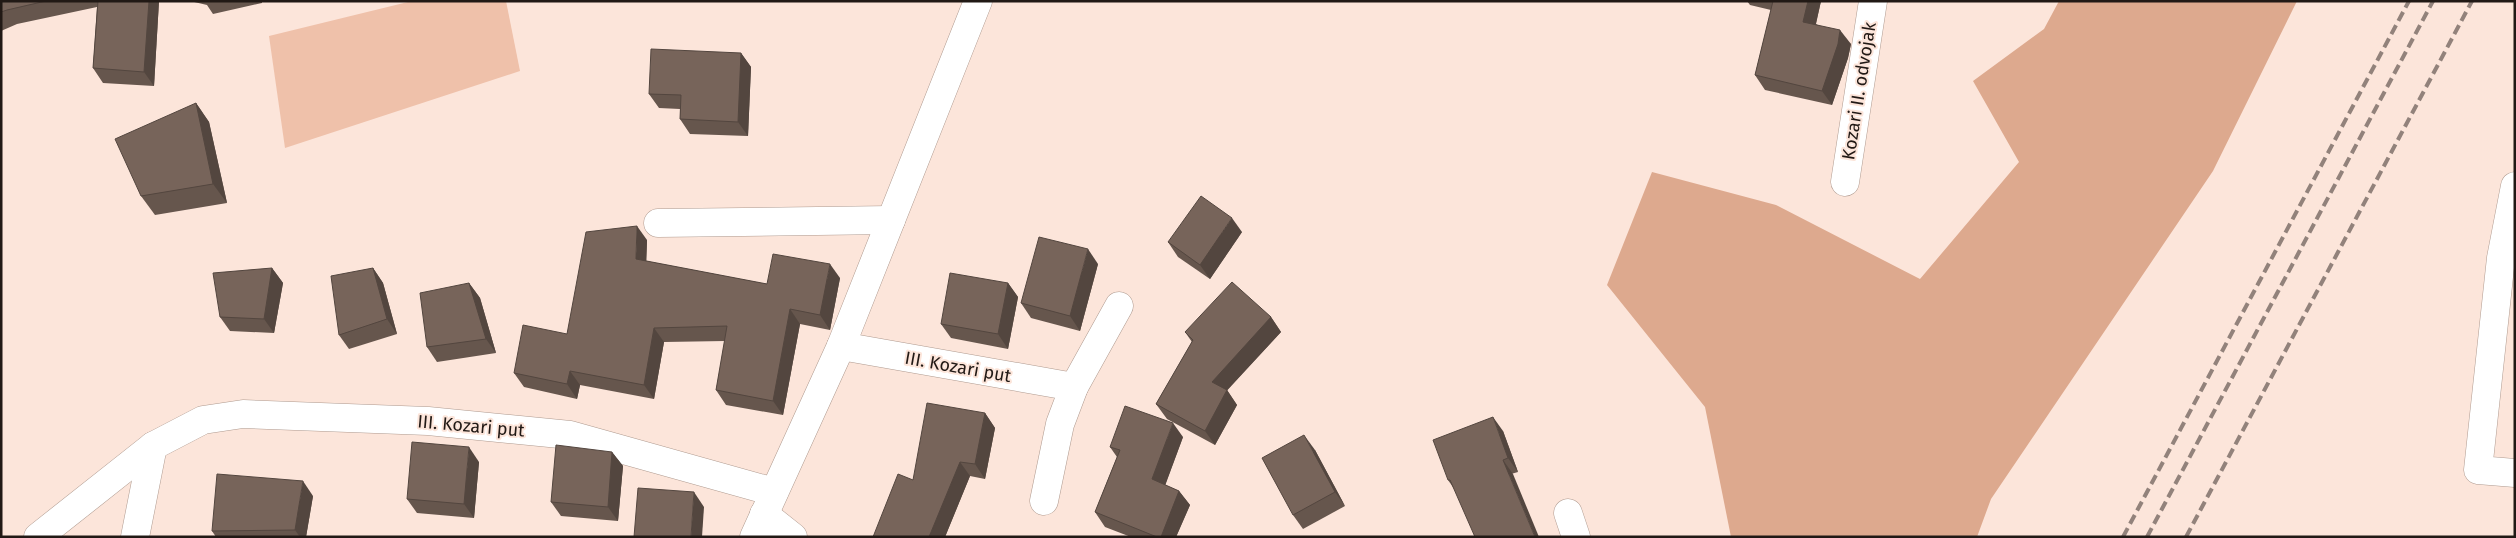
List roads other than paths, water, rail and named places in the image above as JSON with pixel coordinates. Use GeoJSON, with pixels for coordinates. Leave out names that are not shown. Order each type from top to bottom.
{"type":"FeatureCollection","features":[{"type":"Feature","properties":{"kind":"street"},"geometry":{"type":"LineString","coordinates":[[793,537],[764,514],[841,346],[978,1]]}},
{"type":"Feature","properties":{"kind":"street","name":"Kozari II. odvojak"},"geometry":{"type":"LineString","coordinates":[[1845,182],[1873,1]]}},
{"type":"Feature","properties":{"kind":"street"},"geometry":{"type":"LineString","coordinates":[[2515,186],[2501,258],[2478,470],[2515,473]]}},
{"type":"Feature","properties":{"kind":"street"},"geometry":{"type":"LineString","coordinates":[[658,224],[891,220]]}},
{"type":"Feature","properties":{"kind":"street"},"geometry":{"type":"LineString","coordinates":[[1044,501],[1060,424],[1074,387],[1119,306]]}},
{"type":"Feature","properties":{"kind":"street","name":"III. Kozari put"},"geometry":{"type":"LineString","coordinates":[[841,346],[1074,387]]}},
{"type":"Feature","properties":{"kind":"street","name":"III. Kozari put"},"geometry":{"type":"LineString","coordinates":[[38,537],[153,446],[203,420],[243,414],[428,421],[570,436],[764,514]]}},
{"type":"Feature","properties":{"kind":"street"},"geometry":{"type":"LineString","coordinates":[[135,537],[153,446]]}},
{"type":"Feature","properties":{"kind":"railway"},"geometry":{"type":"LineString","coordinates":[[2123,537],[2409,1]]}},
{"type":"Feature","properties":{"kind":"railway"},"geometry":{"type":"LineString","coordinates":[[2147,537],[2433,1]]}},
{"type":"Feature","properties":{"kind":"railway"},"geometry":{"type":"LineString","coordinates":[[2186,537],[2472,1]]}}]}
